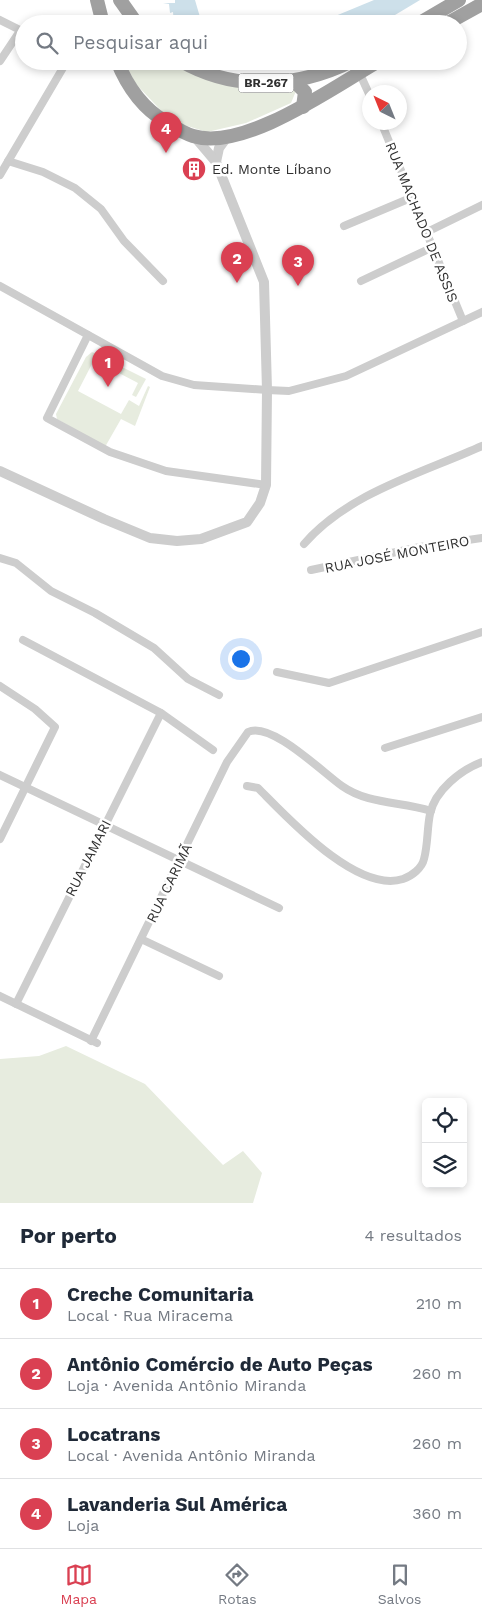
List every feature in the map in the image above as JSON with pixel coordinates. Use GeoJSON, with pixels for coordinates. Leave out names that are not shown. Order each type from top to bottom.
{"type":"FeatureCollection","features":[{"type":"Feature","properties":{"kind":"highway"},"geometry":{"type":"LineString","coordinates":[[97,0],[100,15]]}},
{"type":"Feature","properties":{"kind":"highway"},"geometry":{"type":"LineString","coordinates":[[120,0],[131,15]]}},
{"type":"Feature","properties":{"kind":"highway"},"geometry":{"type":"LineString","coordinates":[[433,15],[458,0]]}},
{"type":"Feature","properties":{"kind":"highway"},"geometry":{"type":"LineString","coordinates":[[462,15],[482,4]]}},
{"type":"Feature","properties":{"kind":"highway","name":"BR-267"},"geometry":{"type":"LineString","coordinates":[[120,70],[144,105],[158,117],[194,136],[227,136],[246,131],[303,108],[352,70]]}},
{"type":"Feature","properties":{"kind":"highway","name":"BR-267"},"geometry":{"type":"LineString","coordinates":[[198,70],[236,82],[255,84],[294,81],[331,70]]}},
{"type":"Feature","properties":{"kind":"highway"},"geometry":{"type":"LineString","coordinates":[[294,81],[299,83],[305,92],[303,108]]}},
{"type":"Feature","properties":{"kind":"street"},"geometry":{"type":"LineString","coordinates":[[0,20],[15,28]]}},
{"type":"Feature","properties":{"kind":"street"},"geometry":{"type":"LineString","coordinates":[[0,62],[15,42]]}},
{"type":"Feature","properties":{"kind":"street"},"geometry":{"type":"LineString","coordinates":[[0,175],[62,70]]}},
{"type":"Feature","properties":{"kind":"street"},"geometry":{"type":"LineString","coordinates":[[357,70],[365,85]]}},
{"type":"Feature","properties":{"kind":"street","name":"RUA MACHADO DE ASSIS"},"geometry":{"type":"LineString","coordinates":[[384,130],[463,321]]}},
{"type":"Feature","properties":{"kind":"street"},"geometry":{"type":"LineString","coordinates":[[0,471],[150,538],[177,541],[201,539],[247,522],[260,503],[266,485],[268,390],[264,282],[216,162],[194,136]]}},
{"type":"Feature","properties":{"kind":"street"},"geometry":{"type":"LineString","coordinates":[[216,162],[219,148],[227,136]]}},
{"type":"Feature","properties":{"kind":"street"},"geometry":{"type":"LineString","coordinates":[[8,161],[43,172],[75,188],[102,209],[124,241],[163,281]]}},
{"type":"Feature","properties":{"kind":"street"},"geometry":{"type":"LineString","coordinates":[[344,226],[413,197]]}},
{"type":"Feature","properties":{"kind":"street"},"geometry":{"type":"LineString","coordinates":[[427,232],[482,205]]}},
{"type":"Feature","properties":{"kind":"street"},"geometry":{"type":"LineString","coordinates":[[361,281],[433,247]]}},
{"type":"Feature","properties":{"kind":"street"},"geometry":{"type":"LineString","coordinates":[[0,286],[162,376],[194,385],[268,390],[289,391],[346,376],[482,312]]}},
{"type":"Feature","properties":{"kind":"street"},"geometry":{"type":"LineString","coordinates":[[88,335],[47,418],[110,452],[166,471],[266,485]]}},
{"type":"Feature","properties":{"kind":"street"},"geometry":{"type":"LineString","coordinates":[[304,544],[326,523],[351,504],[482,446]]}},
{"type":"Feature","properties":{"kind":"street","name":"RUA JOSÉ MONTEIRO"},"geometry":{"type":"LineString","coordinates":[[311,570],[420,547],[482,538]]}},
{"type":"Feature","properties":{"kind":"street"},"geometry":{"type":"LineString","coordinates":[[0,558],[16,563],[51,591],[154,648],[188,679],[219,695]]}},
{"type":"Feature","properties":{"kind":"street"},"geometry":{"type":"LineString","coordinates":[[277,672],[329,683],[482,632]]}},
{"type":"Feature","properties":{"kind":"street"},"geometry":{"type":"LineString","coordinates":[[23,640],[161,713],[212,750]]}},
{"type":"Feature","properties":{"kind":"street"},"geometry":{"type":"LineString","coordinates":[[0,686],[35,709],[55,727],[0,839]]}},
{"type":"Feature","properties":{"kind":"street","name":"RUA JAMARI"},"geometry":{"type":"LineString","coordinates":[[16,1004],[161,713]]}},
{"type":"Feature","properties":{"kind":"street"},"geometry":{"type":"LineString","coordinates":[[385,748],[482,717]]}},
{"type":"Feature","properties":{"kind":"street","name":"RUA CARIMÃ"},"geometry":{"type":"LineString","coordinates":[[16,1004],[94,1042],[141,939],[227,762],[248,732],[253,730],[273,733],[344,787],[382,803],[430,811]]}},
{"type":"Feature","properties":{"kind":"street"},"geometry":{"type":"LineString","coordinates":[[247,786],[258,788],[320,848],[369,878],[396,881],[412,876],[424,860],[430,811],[444,788],[467,768],[482,762]]}},
{"type":"Feature","properties":{"kind":"street"},"geometry":{"type":"LineString","coordinates":[[0,775],[279,908]]}},
{"type":"Feature","properties":{"kind":"street"},"geometry":{"type":"LineString","coordinates":[[141,939],[219,976]]}},
{"type":"Feature","properties":{"kind":"street"},"geometry":{"type":"LineString","coordinates":[[0,996],[16,1004]]}},
{"type":"Feature","properties":{"kind":"shaded area"},"geometry":{"type":"Polygon","coordinates":[[[128,70],[209,70],[291,85],[296,91],[291,103],[246,123],[207,132],[171,121],[135,83],[128,70]]]}},
{"type":"Feature","properties":{"kind":"shaded area"},"geometry":{"type":"Polygon","coordinates":[[[92,352],[146,379],[136,397],[132,395],[138,383],[94,360],[78,391],[121,414],[129,400],[139,406],[148,386],[150,387],[135,426],[121,419],[105,447],[57,419],[56,414],[86,357],[92,352]]]}},
{"type":"Feature","properties":{"kind":"shaded area"},"geometry":{"type":"Polygon","coordinates":[[[66,1046],[145,1084],[223,1165],[243,1151],[262,1173],[253,1203],[0,1203],[0,1059],[39,1056],[66,1046]]]}},
{"type":"Feature","properties":{"kind":"water"},"geometry":{"type":"Polygon","coordinates":[[[175,0],[195,0],[199,15],[173,15],[173,12],[170,13],[169,4],[163,3],[175,3],[175,0]]]}},
{"type":"Feature","properties":{"kind":"water"},"geometry":{"type":"Polygon","coordinates":[[[374,0],[420,0],[395,15],[338,15],[374,0]]]}},
{"type":"Feature","properties":{"kind":"place","name":"Lavanderia Sul América"},"geometry":{"type":"Point","coordinates":[166,153]}},
{"type":"Feature","properties":{"kind":"place","name":"Ed. Monte Líbano"},"geometry":{"type":"Point","coordinates":[194,169]}},
{"type":"Feature","properties":{"kind":"place","name":"Antônio Comércio de Auto Peças"},"geometry":{"type":"Point","coordinates":[237,283]}},
{"type":"Feature","properties":{"kind":"place","name":"Locatrans"},"geometry":{"type":"Point","coordinates":[298,286]}},
{"type":"Feature","properties":{"kind":"place","name":"Creche Comunitaria"},"geometry":{"type":"Point","coordinates":[108,387]}}]}
